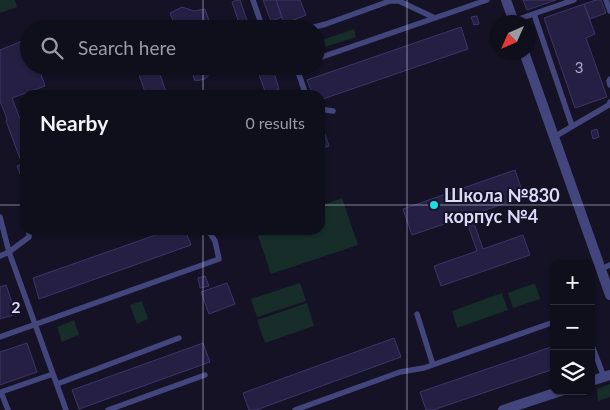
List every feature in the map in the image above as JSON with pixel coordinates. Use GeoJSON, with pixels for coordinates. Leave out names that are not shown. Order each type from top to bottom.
{"type":"FeatureCollection","features":[{"type":"Feature","properties":{"kind":"street"},"geometry":{"type":"LineString","coordinates":[[506,0],[511,15]]}},
{"type":"Feature","properties":{"kind":"street"},"geometry":{"type":"LineString","coordinates":[[527,60],[554,137],[605,267],[610,295]]}},
{"type":"Feature","properties":{"kind":"street"},"geometry":{"type":"LineString","coordinates":[[595,380],[607,376]]}},
{"type":"Feature","properties":{"kind":"street"},"geometry":{"type":"LineString","coordinates":[[504,410],[550,395]]}},
{"type":"Feature","properties":{"kind":"lane"},"geometry":{"type":"LineString","coordinates":[[253,0],[260,20]]}},
{"type":"Feature","properties":{"kind":"lane"},"geometry":{"type":"LineString","coordinates":[[325,24],[390,1],[399,0],[435,18]]}},
{"type":"Feature","properties":{"kind":"lane"},"geometry":{"type":"LineString","coordinates":[[325,56],[487,0]]}},
{"type":"Feature","properties":{"kind":"lane"},"geometry":{"type":"LineString","coordinates":[[572,126],[534,14],[574,0]]}},
{"type":"Feature","properties":{"kind":"lane"},"geometry":{"type":"LineString","coordinates":[[606,0],[610,11]]}},
{"type":"Feature","properties":{"kind":"lane"},"geometry":{"type":"LineString","coordinates":[[299,75],[304,90]]}},
{"type":"Feature","properties":{"kind":"lane"},"geometry":{"type":"LineString","coordinates":[[610,80],[610,85]]}},
{"type":"Feature","properties":{"kind":"lane"},"geometry":{"type":"LineString","coordinates":[[554,137],[609,105],[610,102]]}},
{"type":"Feature","properties":{"kind":"lane"},"geometry":{"type":"LineString","coordinates":[[325,110],[333,111]]}},
{"type":"Feature","properties":{"kind":"lane"},"geometry":{"type":"LineString","coordinates":[[0,217],[9,252],[66,410]]}},
{"type":"Feature","properties":{"kind":"lane"},"geometry":{"type":"LineString","coordinates":[[0,256],[9,252],[29,237],[29,235]]}},
{"type":"Feature","properties":{"kind":"lane"},"geometry":{"type":"LineString","coordinates":[[0,337],[219,259],[215,241],[211,235]]}},
{"type":"Feature","properties":{"kind":"lane"},"geometry":{"type":"LineString","coordinates":[[417,314],[433,365]]}},
{"type":"Feature","properties":{"kind":"lane"},"geometry":{"type":"LineString","coordinates":[[295,410],[400,372],[433,365],[550,323]]}},
{"type":"Feature","properties":{"kind":"lane"},"geometry":{"type":"LineString","coordinates":[[57,384],[179,338]]}},
{"type":"Feature","properties":{"kind":"lane"},"geometry":{"type":"LineString","coordinates":[[594,350],[607,376]]}},
{"type":"Feature","properties":{"kind":"lane"},"geometry":{"type":"LineString","coordinates":[[8,410],[2,392],[53,374]]}},
{"type":"Feature","properties":{"kind":"lane"},"geometry":{"type":"LineString","coordinates":[[108,410],[205,375]]}},
{"type":"Feature","properties":{"kind":"green space"},"geometry":{"type":"Polygon","coordinates":[[[0,0],[15,0],[17,7],[0,13],[0,0]]]}},
{"type":"Feature","properties":{"kind":"green space"},"geometry":{"type":"Polygon","coordinates":[[[354,29],[356,37],[325,47],[325,39],[354,29]]]}},
{"type":"Feature","properties":{"kind":"green space"},"geometry":{"type":"Polygon","coordinates":[[[342,198],[358,245],[271,274],[258,235],[325,235],[325,204],[342,198]]]}},
{"type":"Feature","properties":{"kind":"green space"},"geometry":{"type":"Polygon","coordinates":[[[300,283],[306,301],[257,317],[251,299],[300,283]]]}},
{"type":"Feature","properties":{"kind":"green space"},"geometry":{"type":"Polygon","coordinates":[[[535,283],[540,299],[513,308],[508,293],[535,283]]]}},
{"type":"Feature","properties":{"kind":"green space"},"geometry":{"type":"Polygon","coordinates":[[[502,293],[508,310],[457,328],[452,311],[502,293]]]}},
{"type":"Feature","properties":{"kind":"green space"},"geometry":{"type":"Polygon","coordinates":[[[142,301],[148,319],[137,324],[130,305],[142,301]]]}},
{"type":"Feature","properties":{"kind":"green space"},"geometry":{"type":"Polygon","coordinates":[[[307,303],[314,326],[265,343],[257,320],[307,303]]]}},
{"type":"Feature","properties":{"kind":"green space"},"geometry":{"type":"Polygon","coordinates":[[[74,320],[79,335],[62,342],[57,327],[74,320]]]}},
{"type":"Feature","properties":{"kind":"green space"},"geometry":{"type":"Polygon","coordinates":[[[610,384],[610,397],[598,401],[597,389],[610,384]]]}},
{"type":"Feature","properties":{"kind":"building"},"geometry":{"type":"Polygon","coordinates":[[[240,0],[247,20],[238,20],[232,2],[240,0]]]}},
{"type":"Feature","properties":{"kind":"building"},"geometry":{"type":"Polygon","coordinates":[[[263,0],[276,0],[282,17],[271,20],[263,0]]]}},
{"type":"Feature","properties":{"kind":"building"},"geometry":{"type":"Polygon","coordinates":[[[276,0],[300,0],[306,15],[294,20],[283,20],[276,0]]]}},
{"type":"Feature","properties":{"kind":"building"},"geometry":{"type":"Polygon","coordinates":[[[523,0],[556,0],[527,10],[523,0]]]}},
{"type":"Feature","properties":{"kind":"building"},"geometry":{"type":"Polygon","coordinates":[[[601,0],[606,13],[590,19],[584,4],[601,0]]]}},
{"type":"Feature","properties":{"kind":"building"},"geometry":{"type":"Polygon","coordinates":[[[584,4],[595,34],[586,38],[607,97],[575,108],[544,18],[584,4]]]}},
{"type":"Feature","properties":{"kind":"building"},"geometry":{"type":"Polygon","coordinates":[[[182,7],[194,11],[205,9],[209,20],[173,20],[170,13],[182,7]]]}},
{"type":"Feature","properties":{"kind":"building"},"geometry":{"type":"Polygon","coordinates":[[[477,16],[479,24],[474,25],[471,17],[477,16]]]}},
{"type":"Feature","properties":{"kind":"building"},"geometry":{"type":"Polygon","coordinates":[[[461,27],[468,49],[325,98],[325,90],[311,90],[307,80],[461,27]]]}},
{"type":"Feature","properties":{"kind":"building"},"geometry":{"type":"Polygon","coordinates":[[[20,42],[20,75],[41,75],[45,86],[34,90],[20,90],[20,95],[12,98],[20,119],[20,159],[0,101],[0,50],[20,42]]]}},
{"type":"Feature","properties":{"kind":"building"},"geometry":{"type":"Polygon","coordinates":[[[139,75],[160,75],[165,90],[144,90],[139,75]]]}},
{"type":"Feature","properties":{"kind":"building"},"geometry":{"type":"Polygon","coordinates":[[[193,75],[209,75],[205,79],[195,81],[193,75]]]}},
{"type":"Feature","properties":{"kind":"building"},"geometry":{"type":"Polygon","coordinates":[[[259,75],[275,75],[279,89],[265,90],[259,75]]]}},
{"type":"Feature","properties":{"kind":"building"},"geometry":{"type":"Polygon","coordinates":[[[597,129],[599,137],[593,139],[591,131],[597,129]]]}},
{"type":"Feature","properties":{"kind":"building"},"geometry":{"type":"Polygon","coordinates":[[[325,135],[329,146],[325,147],[325,135]]]}},
{"type":"Feature","properties":{"kind":"building"},"geometry":{"type":"Polygon","coordinates":[[[515,170],[524,197],[471,215],[483,249],[523,235],[530,255],[441,286],[434,266],[477,251],[465,217],[412,235],[403,209],[515,170]]]}},
{"type":"Feature","properties":{"kind":"building"},"geometry":{"type":"Polygon","coordinates":[[[156,235],[187,235],[191,245],[39,299],[33,278],[156,235]]]}},
{"type":"Feature","properties":{"kind":"building"},"geometry":{"type":"Polygon","coordinates":[[[205,276],[209,286],[200,288],[198,278],[205,276]]]}},
{"type":"Feature","properties":{"kind":"building"},"geometry":{"type":"Polygon","coordinates":[[[227,283],[235,304],[209,314],[201,292],[227,283]]]}},
{"type":"Feature","properties":{"kind":"building"},"geometry":{"type":"Polygon","coordinates":[[[6,285],[16,314],[0,319],[0,287],[6,285]]]}},
{"type":"Feature","properties":{"kind":"building"},"geometry":{"type":"Polygon","coordinates":[[[394,338],[401,357],[256,410],[249,410],[243,393],[394,338]]]}},
{"type":"Feature","properties":{"kind":"building"},"geometry":{"type":"Polygon","coordinates":[[[27,343],[37,372],[0,385],[0,352],[27,343]]]}},
{"type":"Feature","properties":{"kind":"building"},"geometry":{"type":"Polygon","coordinates":[[[203,343],[210,362],[79,409],[72,390],[203,343]]]}},
{"type":"Feature","properties":{"kind":"building"},"geometry":{"type":"Polygon","coordinates":[[[550,347],[550,370],[433,410],[426,410],[420,392],[550,347]]]}},
{"type":"Feature","properties":{"kind":"place","name":"Школа №830 корпус №4"},"geometry":{"type":"Point","coordinates":[434,205]}}]}
